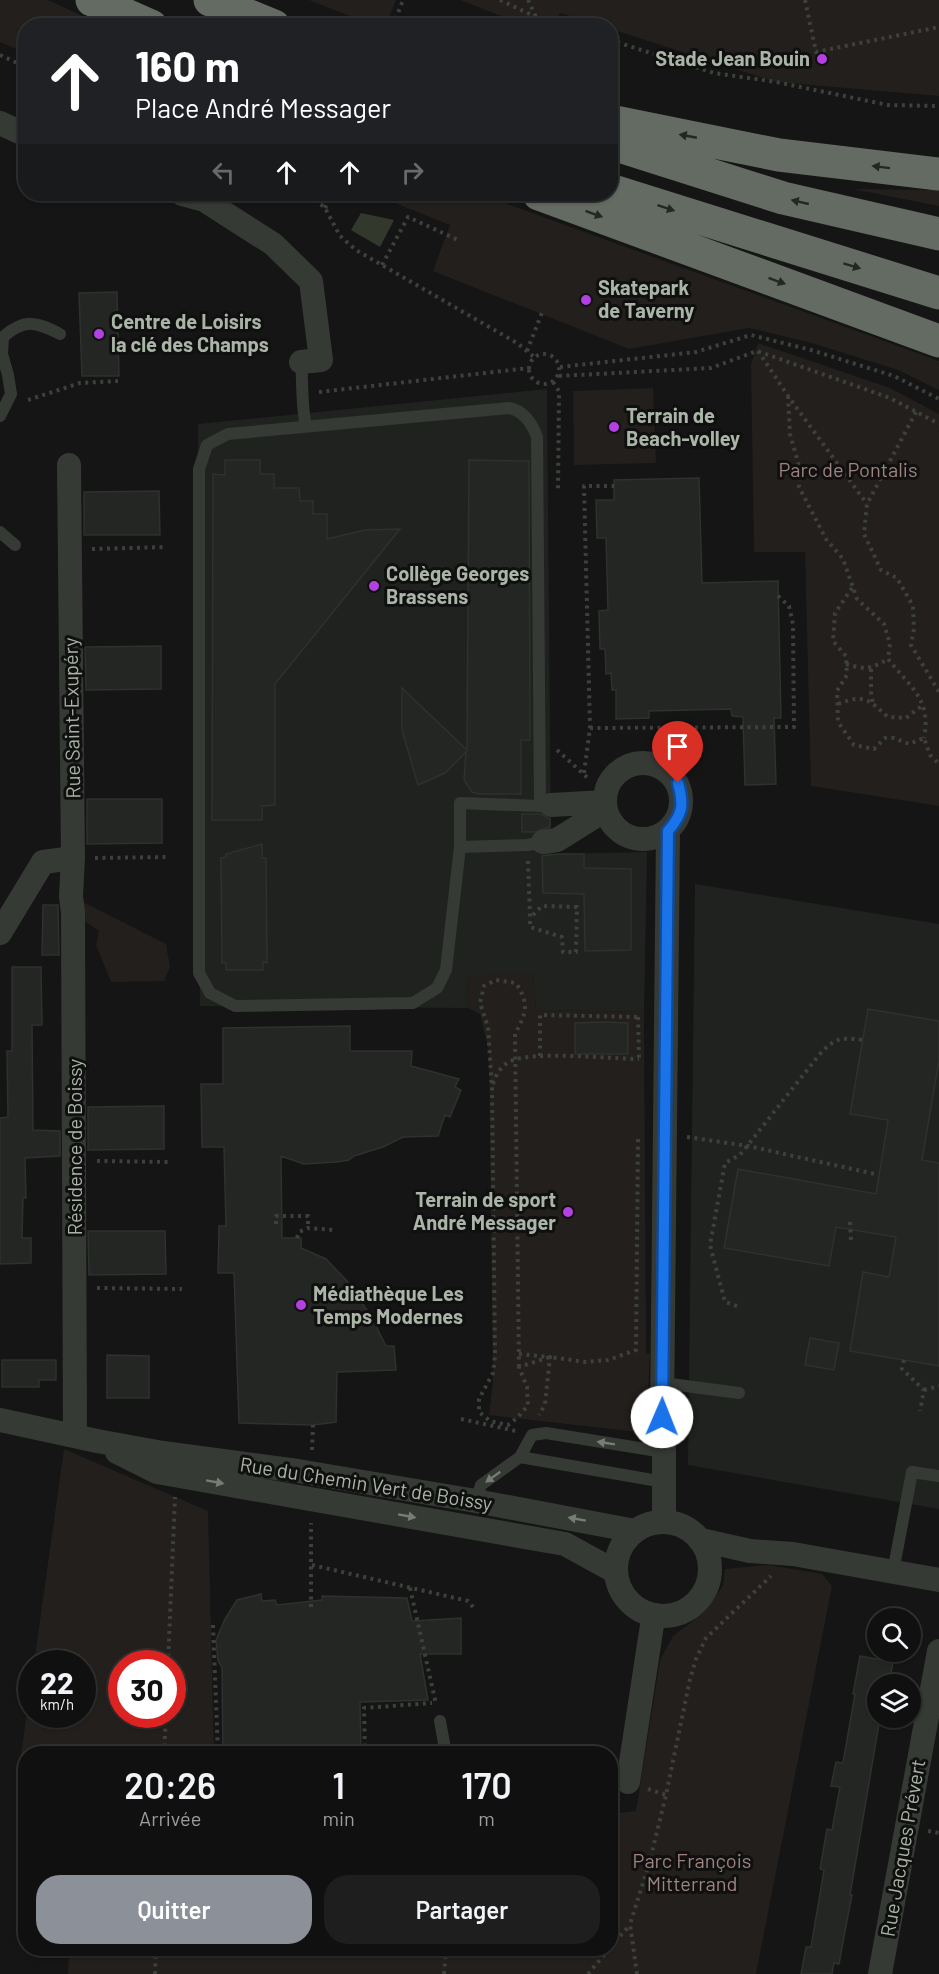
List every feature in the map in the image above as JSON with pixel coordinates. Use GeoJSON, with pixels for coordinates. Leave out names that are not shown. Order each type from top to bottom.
{"type":"FeatureCollection","features":[{"type":"Feature","properties":{"kind":"highway"},"geometry":{"type":"LineString","coordinates":[[92,0],[133,18]]}},
{"type":"Feature","properties":{"kind":"highway"},"geometry":{"type":"LineString","coordinates":[[210,0],[254,18]]}},
{"type":"Feature","properties":{"kind":"highway"},"geometry":{"type":"LineString","coordinates":[[618,123],[778,154],[939,174]]}},
{"type":"Feature","properties":{"kind":"highway"},"geometry":{"type":"LineString","coordinates":[[618,146],[783,198],[939,234]]}},
{"type":"Feature","properties":{"kind":"highway"},"geometry":{"type":"LineString","coordinates":[[618,193],[939,293]]}},
{"type":"Feature","properties":{"kind":"highway"},"geometry":{"type":"LineString","coordinates":[[558,201],[939,341]]}},
{"type":"Feature","properties":{"kind":"street"},"geometry":{"type":"LineString","coordinates":[[0,123],[18,131]]}},
{"type":"Feature","properties":{"kind":"street"},"geometry":{"type":"LineString","coordinates":[[206,201],[273,244],[311,281],[321,360],[301,362]]}},
{"type":"Feature","properties":{"kind":"street","name":"Rue Saint-Exupéry"},"geometry":{"type":"LineString","coordinates":[[69,465],[74,858]]}},
{"type":"Feature","properties":{"kind":"street"},"geometry":{"type":"LineString","coordinates":[[638,762],[654,764],[668,771],[678,783],[682,799],[679,816],[668,831],[654,838],[638,840],[624,835],[612,824],[605,802],[612,779],[623,768],[638,762]]}},
{"type":"Feature","properties":{"kind":"street"},"geometry":{"type":"LineString","coordinates":[[545,805],[605,802]]}},
{"type":"Feature","properties":{"kind":"street"},"geometry":{"type":"LineString","coordinates":[[536,843],[557,840],[605,802]]}},
{"type":"Feature","properties":{"kind":"street"},"geometry":{"type":"LineString","coordinates":[[663,1521],[668,831]]}},
{"type":"Feature","properties":{"kind":"street"},"geometry":{"type":"LineString","coordinates":[[0,933],[7,906],[43,862],[74,858]]}},
{"type":"Feature","properties":{"kind":"street","name":"Résidence de Boissy"},"geometry":{"type":"LineString","coordinates":[[74,858],[71,896],[74,913],[75,1288],[86,1439]]}},
{"type":"Feature","properties":{"kind":"street","name":"Rue du Chemin Vert de Boissy"},"geometry":{"type":"LineString","coordinates":[[0,1420],[163,1453],[476,1501],[635,1531]]}},
{"type":"Feature","properties":{"kind":"street","name":"Rue du Chemin Vert de Boissy"},"geometry":{"type":"LineString","coordinates":[[86,1439],[157,1472],[565,1544],[616,1572]]}},
{"type":"Feature","properties":{"kind":"street"},"geometry":{"type":"LineString","coordinates":[[663,1521],[676,1523],[688,1529],[701,1540],[706,1549],[710,1570],[708,1583],[702,1595],[693,1605],[681,1612],[656,1615],[640,1610],[628,1600],[620,1587],[616,1572],[617,1556],[624,1542],[635,1531],[648,1524],[663,1521]]}},
{"type":"Feature","properties":{"kind":"street"},"geometry":{"type":"LineString","coordinates":[[701,1540],[750,1551],[793,1554],[939,1580]]}},
{"type":"Feature","properties":{"kind":"street"},"geometry":{"type":"LineString","coordinates":[[710,1570],[750,1551]]}},
{"type":"Feature","properties":{"kind":"street"},"geometry":{"type":"LineString","coordinates":[[619,1782],[656,1615]]}},
{"type":"Feature","properties":{"kind":"street","name":"Rue Jacques Prévert"},"geometry":{"type":"LineString","coordinates":[[880,1974],[934,1712],[939,1651]]}},
{"type":"Feature","properties":{"kind":"lane"},"geometry":{"type":"LineString","coordinates":[[2,412],[11,394],[2,354],[3,337],[16,326],[38,323],[60,334]]}},
{"type":"Feature","properties":{"kind":"lane"},"geometry":{"type":"LineString","coordinates":[[301,362],[303,412],[306,426]]}},
{"type":"Feature","properties":{"kind":"lane"},"geometry":{"type":"LineString","coordinates":[[509,408],[518,410],[534,426],[537,437],[545,805],[460,803],[460,847],[447,970],[437,988],[413,1003],[235,1006],[210,993],[199,973],[199,469],[207,445],[228,434],[509,408]]}},
{"type":"Feature","properties":{"kind":"lane"},"geometry":{"type":"LineString","coordinates":[[0,532],[15,545]]}},
{"type":"Feature","properties":{"kind":"lane"},"geometry":{"type":"LineString","coordinates":[[460,847],[536,843]]}},
{"type":"Feature","properties":{"kind":"lane"},"geometry":{"type":"LineString","coordinates":[[663,1383],[739,1393]]}},
{"type":"Feature","properties":{"kind":"lane"},"geometry":{"type":"LineString","coordinates":[[476,1501],[481,1485],[520,1457],[532,1435],[546,1433],[664,1452]]}},
{"type":"Feature","properties":{"kind":"lane"},"geometry":{"type":"LineString","coordinates":[[520,1457],[664,1482]]}},
{"type":"Feature","properties":{"kind":"lane"},"geometry":{"type":"LineString","coordinates":[[893,1572],[912,1472],[939,1476]]}},
{"type":"Feature","properties":{"kind":"lane"},"geometry":{"type":"LineString","coordinates":[[440,1721],[445,1746]]}},
{"type":"Feature","properties":{"kind":"path"},"geometry":{"type":"LineString","coordinates":[[396,18],[403,0]]}},
{"type":"Feature","properties":{"kind":"path"},"geometry":{"type":"LineString","coordinates":[[500,0],[539,18]]}},
{"type":"Feature","properties":{"kind":"path"},"geometry":{"type":"LineString","coordinates":[[528,0],[536,17]]}},
{"type":"Feature","properties":{"kind":"path"},"geometry":{"type":"LineString","coordinates":[[805,0],[816,52],[939,27]]}},
{"type":"Feature","properties":{"kind":"path"},"geometry":{"type":"LineString","coordinates":[[618,43],[714,73],[776,82],[888,105],[939,106]]}},
{"type":"Feature","properties":{"kind":"path"},"geometry":{"type":"LineString","coordinates":[[689,65],[693,52]]}},
{"type":"Feature","properties":{"kind":"path"},"geometry":{"type":"LineString","coordinates":[[0,55],[18,63]]}},
{"type":"Feature","properties":{"kind":"path"},"geometry":{"type":"LineString","coordinates":[[317,201],[326,208],[340,236],[356,250],[517,343],[534,357]]}},
{"type":"Feature","properties":{"kind":"path"},"geometry":{"type":"LineString","coordinates":[[326,208],[329,201]]}},
{"type":"Feature","properties":{"kind":"path"},"geometry":{"type":"LineString","coordinates":[[382,265],[408,217],[458,240]]}},
{"type":"Feature","properties":{"kind":"path"},"geometry":{"type":"LineString","coordinates":[[527,351],[543,310]]}},
{"type":"Feature","properties":{"kind":"path"},"geometry":{"type":"LineString","coordinates":[[560,367],[696,352],[751,335],[811,350],[894,376],[939,399]]}},
{"type":"Feature","properties":{"kind":"path"},"geometry":{"type":"LineString","coordinates":[[559,376],[711,368],[757,351],[890,398],[939,424]]}},
{"type":"Feature","properties":{"kind":"path"},"geometry":{"type":"LineString","coordinates":[[757,351],[867,504]]}},
{"type":"Feature","properties":{"kind":"path"},"geometry":{"type":"LineString","coordinates":[[548,354],[556,359],[560,367],[559,376],[553,382],[544,385],[535,381],[531,377],[529,368],[534,357],[548,354]]}},
{"type":"Feature","properties":{"kind":"path"},"geometry":{"type":"LineString","coordinates":[[304,394],[529,368]]}},
{"type":"Feature","properties":{"kind":"path"},"geometry":{"type":"LineString","coordinates":[[2,412],[81,383],[118,381]]}},
{"type":"Feature","properties":{"kind":"path"},"geometry":{"type":"LineString","coordinates":[[553,382],[559,391],[558,498]]}},
{"type":"Feature","properties":{"kind":"path"},"geometry":{"type":"LineString","coordinates":[[788,396],[790,434],[799,466],[799,487],[826,538],[843,558],[857,599],[884,624],[890,644],[888,659],[911,684],[923,705],[927,725],[924,738],[930,755],[939,764]]}},
{"type":"Feature","properties":{"kind":"path"},"geometry":{"type":"LineString","coordinates":[[916,412],[867,504],[864,534],[881,570],[897,578],[913,606],[914,629],[911,645],[939,692]]}},
{"type":"Feature","properties":{"kind":"path"},"geometry":{"type":"LineString","coordinates":[[584,774],[590,728],[584,486],[614,486]]}},
{"type":"Feature","properties":{"kind":"path"},"geometry":{"type":"LineString","coordinates":[[70,549],[167,548]]}},
{"type":"Feature","properties":{"kind":"path"},"geometry":{"type":"LineString","coordinates":[[852,588],[835,613],[834,622],[833,641],[846,656],[847,675],[837,691],[838,722],[854,745],[874,749],[885,738],[894,738],[909,744],[924,738]]}},
{"type":"Feature","properties":{"kind":"path"},"geometry":{"type":"LineString","coordinates":[[590,728],[794,727],[793,624],[789,606],[778,596]]}},
{"type":"Feature","properties":{"kind":"path"},"geometry":{"type":"LineString","coordinates":[[846,664],[871,669],[888,659]]}},
{"type":"Feature","properties":{"kind":"path"},"geometry":{"type":"LineString","coordinates":[[871,669],[873,704]]}},
{"type":"Feature","properties":{"kind":"path"},"geometry":{"type":"LineString","coordinates":[[838,704],[851,699],[863,698],[888,717],[906,718],[923,705]]}},
{"type":"Feature","properties":{"kind":"path"},"geometry":{"type":"LineString","coordinates":[[557,749],[584,774],[605,802]]}},
{"type":"Feature","properties":{"kind":"path"},"geometry":{"type":"LineString","coordinates":[[530,918],[542,906],[577,907],[576,952],[562,952],[562,937],[530,927],[530,918],[536,843]]}},
{"type":"Feature","properties":{"kind":"path"},"geometry":{"type":"LineString","coordinates":[[74,858],[168,856]]}},
{"type":"Feature","properties":{"kind":"path"},"geometry":{"type":"LineString","coordinates":[[496,980],[516,983],[522,993],[526,1013],[515,1034],[515,1060],[519,1367],[527,1387],[528,1405],[507,1425],[490,1420],[479,1412],[479,1399],[493,1373],[495,1356],[492,1088],[488,1027],[480,1002],[484,986],[496,980]]}},
{"type":"Feature","properties":{"kind":"path"},"geometry":{"type":"LineString","coordinates":[[540,1056],[540,1015],[667,1018]]}},
{"type":"Feature","properties":{"kind":"path"},"geometry":{"type":"LineString","coordinates":[[492,1088],[497,1073],[507,1063],[515,1060],[540,1056],[639,1059],[638,1017]]}},
{"type":"Feature","properties":{"kind":"path"},"geometry":{"type":"LineString","coordinates":[[736,1306],[725,1302],[710,1245],[725,1163],[740,1155],[748,1146],[832,1041],[843,1038],[862,1040]]}},
{"type":"Feature","properties":{"kind":"path"},"geometry":{"type":"LineString","coordinates":[[519,1354],[585,1362],[608,1360],[636,1350],[638,1129]]}},
{"type":"Feature","properties":{"kind":"path"},"geometry":{"type":"LineString","coordinates":[[666,1134],[748,1146],[875,1174]]}},
{"type":"Feature","properties":{"kind":"path"},"geometry":{"type":"LineString","coordinates":[[75,1161],[169,1162]]}},
{"type":"Feature","properties":{"kind":"path"},"geometry":{"type":"LineString","coordinates":[[276,1224],[276,1216],[308,1216],[308,1228]]}},
{"type":"Feature","properties":{"kind":"path"},"geometry":{"type":"LineString","coordinates":[[850,1222],[851,1240]]}},
{"type":"Feature","properties":{"kind":"path"},"geometry":{"type":"LineString","coordinates":[[297,1238],[299,1232],[308,1228],[334,1230]]}},
{"type":"Feature","properties":{"kind":"path"},"geometry":{"type":"LineString","coordinates":[[75,1288],[182,1289]]}},
{"type":"Feature","properties":{"kind":"path"},"geometry":{"type":"LineString","coordinates":[[519,1367],[550,1357]]}},
{"type":"Feature","properties":{"kind":"path"},"geometry":{"type":"LineString","coordinates":[[461,1419],[532,1435],[545,1404],[550,1357]]}},
{"type":"Feature","properties":{"kind":"path"},"geometry":{"type":"LineString","coordinates":[[904,1360],[902,1369],[924,1390]]}},
{"type":"Feature","properties":{"kind":"path"},"geometry":{"type":"LineString","coordinates":[[924,1390],[939,1386]]}},
{"type":"Feature","properties":{"kind":"path"},"geometry":{"type":"LineString","coordinates":[[920,1411],[924,1390]]}},
{"type":"Feature","properties":{"kind":"path"},"geometry":{"type":"LineString","coordinates":[[169,1650],[177,1476]]}},
{"type":"Feature","properties":{"kind":"path"},"geometry":{"type":"LineString","coordinates":[[637,1974],[630,1924],[666,1795],[696,1659],[706,1638],[793,1554]]}},
{"type":"Feature","properties":{"kind":"path"},"geometry":{"type":"LineString","coordinates":[[312,1565],[468,1601],[473,1607]]}},
{"type":"Feature","properties":{"kind":"path"},"geometry":{"type":"LineString","coordinates":[[410,1588],[440,1721]]}},
{"type":"Feature","properties":{"kind":"path"},"geometry":{"type":"LineString","coordinates":[[213,1625],[218,1746]]}},
{"type":"Feature","properties":{"kind":"path"},"geometry":{"type":"LineString","coordinates":[[365,1746],[364,1708],[436,1703]]}},
{"type":"Feature","properties":{"kind":"path"},"geometry":{"type":"LineString","coordinates":[[164,1746],[165,1728]]}},
{"type":"Feature","properties":{"kind":"path"},"geometry":{"type":"LineString","coordinates":[[618,1938],[630,1924]]}},
{"type":"Feature","properties":{"kind":"path"},"geometry":{"type":"LineString","coordinates":[[155,1974],[156,1956]]}},
{"type":"Feature","properties":{"kind":"path"},"geometry":{"type":"LineString","coordinates":[[444,1974],[445,1956]]}},
{"type":"Feature","properties":{"kind":"path"},"geometry":{"type":"LineString","coordinates":[[588,1974],[603,1956]]}},
{"type":"Feature","properties":{"kind":"shaded area"},"geometry":{"type":"Polygon","coordinates":[[[361,213],[394,220],[380,247],[351,230],[361,213]]]}},
{"type":"Feature","properties":{"kind":"shaded area","name":"Collège Georges Brassens"},"geometry":{"type":"Polygon","coordinates":[[[547,389],[551,854],[647,852],[644,1012],[536,1010],[533,973],[467,977],[468,1008],[200,1006],[198,424],[547,389]]]}},
{"type":"Feature","properties":{"kind":"shaded area"},"geometry":{"type":"Polygon","coordinates":[[[695,884],[939,924],[939,1509],[688,1465],[695,884]]]}},
{"type":"Feature","properties":{"kind":"green space"},"geometry":{"type":"Polygon","coordinates":[[[0,0],[48,0],[87,18],[18,18],[18,50],[0,42],[0,0]]]}},
{"type":"Feature","properties":{"kind":"green space"},"geometry":{"type":"Polygon","coordinates":[[[309,0],[396,0],[389,18],[355,18],[309,0]]]}},
{"type":"Feature","properties":{"kind":"green space","name":"Stade Jean Bouin"},"geometry":{"type":"Polygon","coordinates":[[[460,0],[939,0],[939,96],[776,82],[618,31],[618,18],[577,18],[560,13],[558,18],[506,18],[460,0]]]}},
{"type":"Feature","properties":{"kind":"green space"},"geometry":{"type":"Polygon","coordinates":[[[852,189],[939,190],[939,206],[852,189]]]}},
{"type":"Feature","properties":{"kind":"green space"},"geometry":{"type":"Polygon","coordinates":[[[388,201],[499,201],[939,361],[939,390],[898,370],[812,343],[749,328],[629,349],[433,271],[450,225],[388,201]]]}},
{"type":"Feature","properties":{"kind":"green space","name":"Parc de Pontalis"},"geometry":{"type":"Polygon","coordinates":[[[758,343],[890,388],[939,414],[939,806],[811,786],[805,552],[754,552],[751,365],[758,343]]]}},
{"type":"Feature","properties":{"kind":"green space","name":"Terrain de Beach-volley"},"geometry":{"type":"Polygon","coordinates":[[[653,388],[656,463],[574,465],[573,391],[653,388]]]}},
{"type":"Feature","properties":{"kind":"green space"},"geometry":{"type":"Polygon","coordinates":[[[71,896],[166,944],[170,967],[164,981],[111,982],[96,945],[99,931],[73,913],[71,896]]]}},
{"type":"Feature","properties":{"kind":"green space","name":"Terrain de sport André Messager"},"geometry":{"type":"Polygon","coordinates":[[[533,972],[536,1010],[644,1012],[646,1354],[650,1353],[646,1433],[489,1415],[493,1382],[489,1051],[480,1014],[468,1008],[467,976],[533,972]]]}},
{"type":"Feature","properties":{"kind":"green space"},"geometry":{"type":"Polygon","coordinates":[[[64,1449],[208,1511],[214,1746],[22,1746],[25,1728],[96,1728],[96,1650],[36,1650],[64,1449]]]}},
{"type":"Feature","properties":{"kind":"green space","name":"Parc François Mitterrand"},"geometry":{"type":"Polygon","coordinates":[[[768,1565],[822,1574],[832,1586],[756,1974],[68,1974],[69,1956],[618,1956],[618,1813],[636,1811],[660,1660],[673,1636],[693,1621],[723,1586],[725,1569],[768,1565]]]}},
{"type":"Feature","properties":{"kind":"building","name":"Centre de Loisirs la clé des Champs"},"geometry":{"type":"Polygon","coordinates":[[[117,292],[119,376],[82,376],[79,293],[117,292]]]}},
{"type":"Feature","properties":{"kind":"building"},"geometry":{"type":"Polygon","coordinates":[[[225,460],[260,460],[260,474],[274,474],[274,488],[299,488],[300,501],[313,501],[313,514],[327,514],[327,539],[365,530],[400,529],[275,684],[275,805],[262,806],[262,820],[212,820],[213,474],[225,475],[225,460]]]}},
{"type":"Feature","properties":{"kind":"building"},"geometry":{"type":"Polygon","coordinates":[[[469,460],[529,461],[530,740],[521,740],[521,794],[472,792],[464,780],[466,752],[445,773],[418,785],[402,730],[402,688],[467,750],[469,460]]]}},
{"type":"Feature","properties":{"kind":"building"},"geometry":{"type":"Polygon","coordinates":[[[699,478],[702,583],[778,581],[781,718],[774,718],[776,784],[745,785],[743,717],[732,716],[731,709],[649,711],[649,718],[616,719],[616,690],[612,690],[611,673],[606,674],[605,649],[600,649],[599,611],[608,610],[606,538],[597,538],[596,500],[614,500],[614,480],[699,478]]]}},
{"type":"Feature","properties":{"kind":"building"},"geometry":{"type":"Polygon","coordinates":[[[159,491],[160,535],[84,535],[84,492],[159,491]]]}},
{"type":"Feature","properties":{"kind":"building"},"geometry":{"type":"Polygon","coordinates":[[[161,646],[161,689],[86,690],[85,647],[161,646]]]}},
{"type":"Feature","properties":{"kind":"building"},"geometry":{"type":"Polygon","coordinates":[[[87,799],[162,799],[162,843],[87,844],[87,799]]]}},
{"type":"Feature","properties":{"kind":"building"},"geometry":{"type":"Polygon","coordinates":[[[522,814],[540,814],[550,819],[550,827],[534,832],[522,832],[522,814]]]}},
{"type":"Feature","properties":{"kind":"building"},"geometry":{"type":"Polygon","coordinates":[[[262,844],[262,858],[266,858],[267,963],[263,962],[263,970],[226,970],[226,963],[222,963],[221,858],[226,857],[226,854],[262,844]]]}},
{"type":"Feature","properties":{"kind":"building"},"geometry":{"type":"Polygon","coordinates":[[[584,854],[584,868],[631,869],[631,950],[585,951],[584,894],[543,893],[542,856],[584,854]]]}},
{"type":"Feature","properties":{"kind":"building"},"geometry":{"type":"Polygon","coordinates":[[[43,905],[58,905],[59,955],[42,955],[43,905]]]}},
{"type":"Feature","properties":{"kind":"building"},"geometry":{"type":"Polygon","coordinates":[[[12,967],[41,967],[42,1025],[32,1025],[33,1130],[60,1131],[60,1156],[25,1158],[26,1198],[23,1198],[22,1238],[31,1238],[31,1263],[0,1264],[0,1118],[8,1117],[7,1051],[12,1051],[12,967]]]}},
{"type":"Feature","properties":{"kind":"building"},"geometry":{"type":"Polygon","coordinates":[[[868,1009],[939,1021],[939,1060],[922,1160],[939,1163],[939,1366],[850,1351],[863,1272],[889,1277],[896,1237],[836,1227],[829,1266],[724,1248],[738,1169],[876,1194],[888,1120],[850,1114],[868,1009]]]}},
{"type":"Feature","properties":{"kind":"building"},"geometry":{"type":"Polygon","coordinates":[[[575,1023],[628,1023],[628,1054],[575,1054],[575,1023]]]}},
{"type":"Feature","properties":{"kind":"building"},"geometry":{"type":"Polygon","coordinates":[[[350,1026],[350,1051],[412,1051],[411,1066],[459,1079],[455,1087],[461,1090],[450,1117],[445,1115],[438,1136],[403,1137],[349,1160],[337,1162],[304,1164],[281,1156],[282,1238],[301,1238],[301,1248],[326,1259],[347,1281],[371,1316],[386,1346],[394,1346],[396,1370],[337,1372],[336,1422],[313,1425],[239,1423],[234,1273],[218,1273],[219,1226],[226,1226],[224,1147],[202,1147],[201,1084],[223,1084],[223,1028],[350,1026]]]}},
{"type":"Feature","properties":{"kind":"building"},"geometry":{"type":"Polygon","coordinates":[[[164,1106],[164,1149],[88,1150],[88,1107],[164,1106]]]}},
{"type":"Feature","properties":{"kind":"building"},"geometry":{"type":"Polygon","coordinates":[[[88,1231],[165,1231],[166,1274],[89,1275],[88,1231]]]}},
{"type":"Feature","properties":{"kind":"building"},"geometry":{"type":"Polygon","coordinates":[[[810,1338],[839,1343],[834,1370],[805,1365],[810,1338]]]}},
{"type":"Feature","properties":{"kind":"building"},"geometry":{"type":"Polygon","coordinates":[[[107,1355],[149,1356],[149,1398],[107,1398],[107,1355]]]}},
{"type":"Feature","properties":{"kind":"building"},"geometry":{"type":"Polygon","coordinates":[[[2,1360],[56,1360],[56,1380],[39,1380],[39,1387],[2,1387],[2,1360]]]}},
{"type":"Feature","properties":{"kind":"building"},"geometry":{"type":"Polygon","coordinates":[[[261,1594],[262,1601],[275,1600],[277,1605],[322,1600],[322,1596],[407,1598],[412,1621],[461,1618],[461,1654],[420,1654],[428,1700],[360,1702],[361,1746],[223,1746],[222,1667],[218,1661],[216,1640],[237,1600],[261,1594]]]}},
{"type":"Feature","properties":{"kind":"building"},"geometry":{"type":"Polygon","coordinates":[[[860,1656],[867,1657],[867,1662],[893,1662],[891,1674],[867,1674],[867,1728],[878,1728],[839,1964],[834,1963],[832,1974],[801,1974],[806,1947],[811,1947],[824,1870],[820,1869],[827,1829],[832,1830],[840,1787],[831,1786],[836,1762],[843,1763],[855,1694],[853,1694],[860,1656]]]}},
{"type":"Feature","properties":{"kind":"place","name":"Stade Jean Bouin"},"geometry":{"type":"Point","coordinates":[822,59]}},
{"type":"Feature","properties":{"kind":"place","name":"Skatepark de Taverny"},"geometry":{"type":"Point","coordinates":[586,300]}},
{"type":"Feature","properties":{"kind":"place","name":"Centre de Loisirs la clé des Champs"},"geometry":{"type":"Point","coordinates":[99,334]}},
{"type":"Feature","properties":{"kind":"place","name":"Terrain de Beach-volley"},"geometry":{"type":"Point","coordinates":[614,427]}},
{"type":"Feature","properties":{"kind":"place","name":"Collège Georges Brassens"},"geometry":{"type":"Point","coordinates":[374,586]}},
{"type":"Feature","properties":{"kind":"place","name":"Terrain de sport André Messager"},"geometry":{"type":"Point","coordinates":[568,1212]}},
{"type":"Feature","properties":{"kind":"place","name":"Médiathèque Les Temps Modernes"},"geometry":{"type":"Point","coordinates":[301,1305]}},
{"type":"Feature","properties":{"kind":"route"},"geometry":{"type":"LineString","coordinates":[[662,1417],[668,831],[676,822],[681,811],[682,799],[678,783]]}}]}
